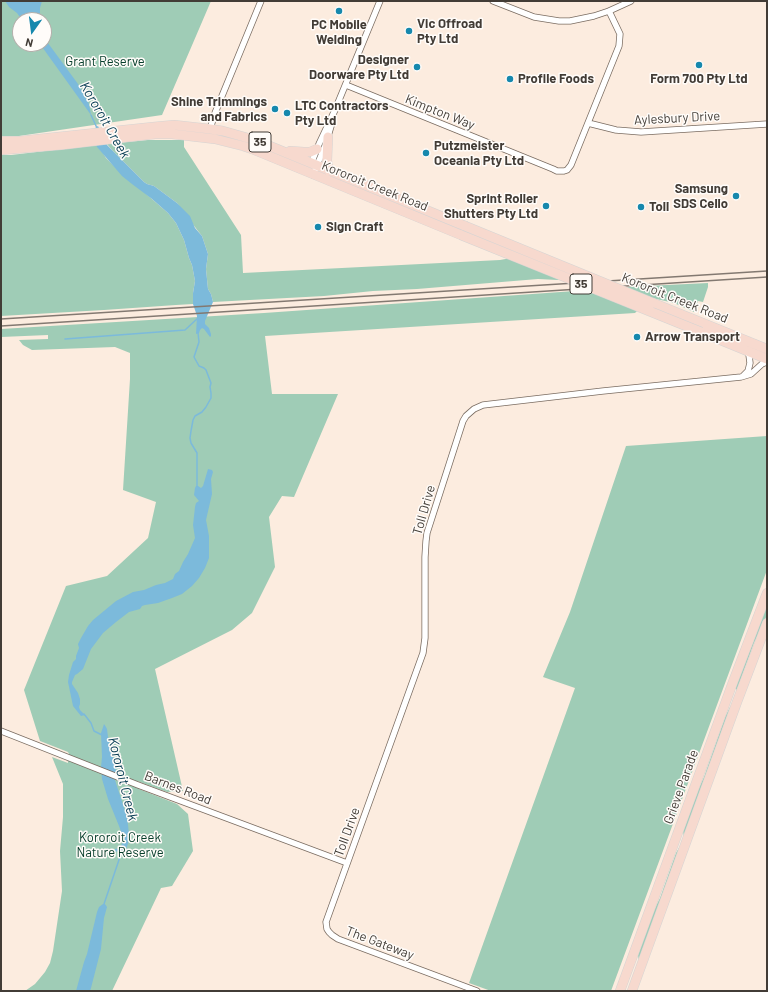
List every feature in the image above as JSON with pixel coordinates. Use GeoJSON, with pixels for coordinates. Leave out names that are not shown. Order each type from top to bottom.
{"type":"FeatureCollection","features":[{"type":"Feature","properties":{"kind":"main road","name":"Kororoit Creek Road"},"geometry":{"type":"LineString","coordinates":[[1,150],[119,134],[153,126],[174,125],[210,128],[272,146],[463,231]]}},
{"type":"Feature","properties":{"kind":"main road","name":"Kororoit Creek Road"},"geometry":{"type":"LineString","coordinates":[[119,134],[172,134],[215,139],[248,148],[311,174],[463,231],[703,328],[767,349]]}},
{"type":"Feature","properties":{"kind":"main road"},"geometry":{"type":"LineString","coordinates":[[328,137],[327,161],[329,171]]}},
{"type":"Feature","properties":{"kind":"main road","name":"Kororoit Creek Road"},"geometry":{"type":"LineString","coordinates":[[1,141],[60,141]]}},
{"type":"Feature","properties":{"kind":"main road"},"geometry":{"type":"LineString","coordinates":[[272,146],[299,152],[310,152],[317,149]]}},
{"type":"Feature","properties":{"kind":"main road","name":"Kororoit Creek Road"},"geometry":{"type":"LineString","coordinates":[[703,328],[767,361]]}},
{"type":"Feature","properties":{"kind":"main road","name":"Grieve Parade"},"geometry":{"type":"LineString","coordinates":[[620,991],[767,593]]}},
{"type":"Feature","properties":{"kind":"main road","name":"Grieve Parade"},"geometry":{"type":"LineString","coordinates":[[632,991],[767,623]]}},
{"type":"Feature","properties":{"kind":"street"},"geometry":{"type":"LineString","coordinates":[[210,128],[261,1]]}},
{"type":"Feature","properties":{"kind":"street"},"geometry":{"type":"LineString","coordinates":[[311,174],[317,149],[336,110],[380,1]]}},
{"type":"Feature","properties":{"kind":"street"},"geometry":{"type":"LineString","coordinates":[[493,1],[534,17],[559,21],[583,19],[594,16],[631,1]]}},
{"type":"Feature","properties":{"kind":"street","name":"Kimpton Way"},"geometry":{"type":"LineString","coordinates":[[346,85],[557,171],[564,171],[569,168],[619,46],[620,34],[609,11]]}},
{"type":"Feature","properties":{"kind":"street"},"geometry":{"type":"LineString","coordinates":[[314,164],[325,146],[336,110]]}},
{"type":"Feature","properties":{"kind":"street","name":"Aylesbury Drive"},"geometry":{"type":"LineString","coordinates":[[588,123],[616,130],[641,132],[767,124]]}},
{"type":"Feature","properties":{"kind":"street"},"geometry":{"type":"LineString","coordinates":[[741,377],[746,373],[750,363],[749,355],[742,349]]}},
{"type":"Feature","properties":{"kind":"street","name":"Toll Drive"},"geometry":{"type":"LineString","coordinates":[[342,879],[424,653],[425,557],[427,533],[463,421],[466,416],[474,409],[483,405],[741,377],[751,374],[767,361]]}},
{"type":"Feature","properties":{"kind":"street","name":"Barnes Road"},"geometry":{"type":"LineString","coordinates":[[1,731],[138,785],[347,864]]}},
{"type":"Feature","properties":{"kind":"street","name":"The Gateway"},"geometry":{"type":"LineString","coordinates":[[342,879],[326,922],[332,935],[344,941],[477,991]]}},
{"type":"Feature","properties":{"kind":"green space","name":"Grant Reserve"},"geometry":{"type":"Polygon","coordinates":[[[1,1],[211,1],[162,115],[12,137],[1,136],[1,1]]]}},
{"type":"Feature","properties":{"kind":"green space"},"geometry":{"type":"Polygon","coordinates":[[[148,140],[184,140],[184,147],[241,235],[243,273],[500,260],[511,258],[561,278],[558,280],[538,279],[324,296],[213,302],[208,289],[206,269],[208,254],[202,236],[177,203],[154,186],[144,182],[107,144],[148,140]]]}},
{"type":"Feature","properties":{"kind":"green space"},"geometry":{"type":"Polygon","coordinates":[[[96,145],[114,166],[168,213],[176,223],[184,240],[192,265],[195,281],[193,304],[1,316],[1,155],[96,145]]]}},
{"type":"Feature","properties":{"kind":"green space"},"geometry":{"type":"Polygon","coordinates":[[[708,283],[703,302],[698,301],[694,312],[674,303],[652,298],[626,287],[708,283]]]}},
{"type":"Feature","properties":{"kind":"green space","name":"Kororoit Creek Nature Reserve"},"geometry":{"type":"Polygon","coordinates":[[[589,290],[639,309],[635,313],[265,336],[272,394],[338,394],[294,497],[282,496],[269,517],[275,567],[252,613],[232,630],[155,669],[183,791],[167,792],[137,781],[139,789],[177,804],[188,814],[193,851],[172,886],[161,888],[112,991],[25,991],[35,984],[45,972],[50,963],[53,951],[62,891],[60,851],[63,817],[63,784],[52,757],[68,763],[67,754],[69,754],[68,752],[40,741],[24,690],[66,586],[107,576],[148,538],[156,502],[123,490],[130,379],[130,353],[115,347],[32,350],[23,345],[19,340],[48,339],[48,335],[1,337],[1,329],[264,313],[589,290]]]}},
{"type":"Feature","properties":{"kind":"green space"},"geometry":{"type":"Polygon","coordinates":[[[767,436],[767,570],[611,991],[491,991],[469,983],[575,688],[543,677],[570,612],[626,446],[767,436]]]}},
{"type":"Feature","properties":{"kind":"green space"},"geometry":{"type":"Polygon","coordinates":[[[767,598],[767,615],[754,643],[737,690],[735,688],[736,681],[767,598]]]}},
{"type":"Feature","properties":{"kind":"green space"},"geometry":{"type":"Polygon","coordinates":[[[732,705],[684,837],[683,831],[695,796],[704,777],[725,717],[732,705]]]}},
{"type":"Feature","properties":{"kind":"green space"},"geometry":{"type":"Polygon","coordinates":[[[680,846],[639,961],[638,955],[651,916],[660,898],[676,853],[680,846]]]}},
{"type":"Feature","properties":{"kind":"water"},"geometry":{"type":"Polygon","coordinates":[[[5,1],[42,1],[40,12],[16,12],[9,7],[5,1]]]}},
{"type":"Feature","properties":{"kind":"water","name":"Kororoit Creek"},"geometry":{"type":"Polygon","coordinates":[[[52,49],[78,84],[89,104],[91,115],[46,52],[52,52],[52,49]]]}},
{"type":"Feature","properties":{"kind":"water","name":"Kororoit Creek"},"geometry":{"type":"Polygon","coordinates":[[[98,126],[107,145],[144,182],[154,186],[177,203],[190,216],[195,228],[202,236],[208,254],[206,269],[208,289],[213,302],[205,321],[205,324],[209,328],[211,334],[210,337],[202,328],[199,333],[196,334],[197,316],[193,304],[195,281],[192,265],[184,240],[176,223],[168,213],[152,199],[122,176],[97,147],[95,143],[95,128],[98,126]]]}},
{"type":"Feature","properties":{"kind":"water","name":"Kororoit Creek"},"geometry":{"type":"Polygon","coordinates":[[[208,469],[212,470],[213,472],[211,479],[212,494],[206,520],[209,536],[209,558],[205,568],[192,586],[182,594],[158,603],[142,606],[140,609],[129,612],[103,633],[91,649],[83,669],[75,675],[72,682],[80,699],[80,710],[85,715],[81,716],[73,706],[68,682],[81,638],[93,620],[116,601],[133,592],[144,590],[173,579],[175,574],[179,571],[195,538],[193,525],[196,503],[199,501],[194,495],[195,488],[196,486],[201,488],[203,486],[208,469]]]}},
{"type":"Feature","properties":{"kind":"water","name":"Kororoit Creek"},"geometry":{"type":"Polygon","coordinates":[[[104,724],[107,729],[115,764],[116,772],[114,777],[127,817],[129,834],[128,844],[123,853],[120,851],[114,852],[115,849],[120,848],[123,837],[102,779],[101,733],[104,724]]]}},
{"type":"Feature","properties":{"kind":"water"},"geometry":{"type":"Polygon","coordinates":[[[103,904],[107,907],[104,918],[101,949],[91,988],[90,991],[76,991],[97,912],[99,907],[103,904]]]}},
{"type":"Feature","properties":{"kind":"waterway","name":"Kororoit Creek"},"geometry":{"type":"LineString","coordinates":[[91,115],[97,128]]}},
{"type":"Feature","properties":{"kind":"waterway"},"geometry":{"type":"LineString","coordinates":[[65,339],[185,330],[198,318]]}},
{"type":"Feature","properties":{"kind":"waterway","name":"Kororoit Creek"},"geometry":{"type":"LineString","coordinates":[[197,486],[197,453],[191,443],[191,431],[195,416],[202,412],[211,398],[211,383],[206,370],[199,366],[194,357],[199,342],[198,333]]}},
{"type":"Feature","properties":{"kind":"waterway","name":"Kororoit Creek"},"geometry":{"type":"LineString","coordinates":[[84,714],[91,723],[94,731],[102,735]]}},
{"type":"Feature","properties":{"kind":"waterway","name":"Kororoit Creek"},"geometry":{"type":"LineString","coordinates":[[104,904],[122,851]]}},
{"type":"Feature","properties":{"kind":"railway"},"geometry":{"type":"LineString","coordinates":[[1,319],[767,271]]}},
{"type":"Feature","properties":{"kind":"railway"},"geometry":{"type":"LineString","coordinates":[[1,326],[767,277]]}},
{"type":"Feature","properties":{"kind":"place","name":"PC Mobile Welding"},"geometry":{"type":"Point","coordinates":[339,11]}},
{"type":"Feature","properties":{"kind":"place","name":"Vic Offroad Pty Ltd"},"geometry":{"type":"Point","coordinates":[409,31]}},
{"type":"Feature","properties":{"kind":"place","name":"Form 700 Pty Ltd"},"geometry":{"type":"Point","coordinates":[699,65]}},
{"type":"Feature","properties":{"kind":"place","name":"Designer Doorware Pty Ltd"},"geometry":{"type":"Point","coordinates":[417,67]}},
{"type":"Feature","properties":{"kind":"place","name":"Profile Foods"},"geometry":{"type":"Point","coordinates":[510,79]}},
{"type":"Feature","properties":{"kind":"place","name":"Shine Trimmings and Fabrics"},"geometry":{"type":"Point","coordinates":[275,109]}},
{"type":"Feature","properties":{"kind":"place","name":"LTC Contractors Pty Ltd"},"geometry":{"type":"Point","coordinates":[287,113]}},
{"type":"Feature","properties":{"kind":"place","name":"Putzmeister Oceania Pty Ltd"},"geometry":{"type":"Point","coordinates":[426,153]}},
{"type":"Feature","properties":{"kind":"place","name":"Samsung SDS Cello"},"geometry":{"type":"Point","coordinates":[736,196]}},
{"type":"Feature","properties":{"kind":"place","name":"Sprint Roller Shutters Pty Ltd"},"geometry":{"type":"Point","coordinates":[546,206]}},
{"type":"Feature","properties":{"kind":"place","name":"Toll"},"geometry":{"type":"Point","coordinates":[641,207]}},
{"type":"Feature","properties":{"kind":"place","name":"Sign Craft"},"geometry":{"type":"Point","coordinates":[318,227]}},
{"type":"Feature","properties":{"kind":"place","name":"Arrow Transport"},"geometry":{"type":"Point","coordinates":[637,337]}}]}
